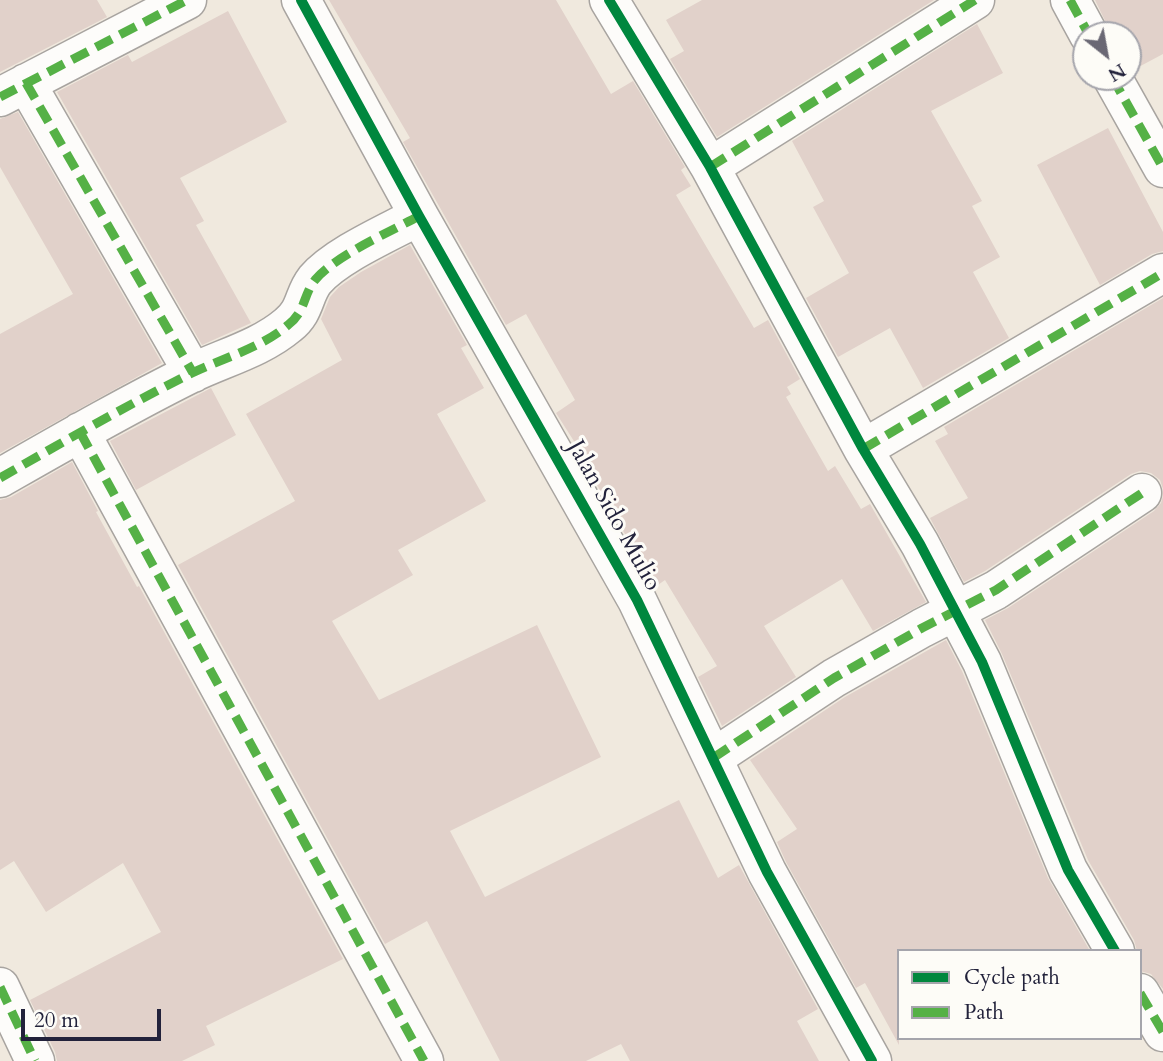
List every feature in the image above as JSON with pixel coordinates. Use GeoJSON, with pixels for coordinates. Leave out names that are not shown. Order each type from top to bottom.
{"type":"FeatureCollection","features":[{"type":"Feature","properties":{"kind":"street"},"geometry":{"type":"LineString","coordinates":[[187,0],[13,90],[193,373]]}},
{"type":"Feature","properties":{"kind":"street","name":"Jalan Sido Mulio"},"geometry":{"type":"LineString","coordinates":[[301,0],[419,216],[637,600],[767,872],[872,1061]]}},
{"type":"Feature","properties":{"kind":"street"},"geometry":{"type":"LineString","coordinates":[[610,0],[709,166],[863,449],[920,544],[982,662],[1068,870],[1114,949]]}},
{"type":"Feature","properties":{"kind":"street"},"geometry":{"type":"LineString","coordinates":[[709,166],[975,0]]}},
{"type":"Feature","properties":{"kind":"street"},"geometry":{"type":"LineString","coordinates":[[1070,0],[1081,21]]}},
{"type":"Feature","properties":{"kind":"street"},"geometry":{"type":"LineString","coordinates":[[1120,91],[1163,167]]}},
{"type":"Feature","properties":{"kind":"street"},"geometry":{"type":"LineString","coordinates":[[0,478],[80,432],[193,373],[267,339],[288,325],[302,311],[313,282],[322,274],[346,256],[419,216]]}},
{"type":"Feature","properties":{"kind":"street"},"geometry":{"type":"LineString","coordinates":[[863,449],[1163,273]]}},
{"type":"Feature","properties":{"kind":"street"},"geometry":{"type":"LineString","coordinates":[[80,432],[424,1061]]}},
{"type":"Feature","properties":{"kind":"street"},"geometry":{"type":"LineString","coordinates":[[713,758],[834,678],[996,590],[1142,493]]}},
{"type":"Feature","properties":{"kind":"street"},"geometry":{"type":"LineString","coordinates":[[0,987],[35,1061]]}},
{"type":"Feature","properties":{"kind":"street"},"geometry":{"type":"LineString","coordinates":[[1142,996],[1163,1032]]}},
{"type":"Feature","properties":{"kind":"building"},"geometry":{"type":"Polygon","coordinates":[[[0,0],[97,0],[107,17],[0,72],[0,0]]]}},
{"type":"Feature","properties":{"kind":"building"},"geometry":{"type":"Polygon","coordinates":[[[329,0],[556,0],[611,94],[633,81],[685,167],[681,170],[691,186],[676,195],[754,328],[768,320],[800,379],[787,387],[791,394],[786,397],[828,471],[835,466],[861,509],[870,504],[926,602],[873,631],[842,579],[764,626],[796,677],[722,726],[698,677],[717,666],[665,580],[655,587],[592,476],[595,474],[556,413],[575,400],[526,314],[506,325],[403,142],[410,138],[329,0]]]}},
{"type":"Feature","properties":{"kind":"building"},"geometry":{"type":"Polygon","coordinates":[[[702,0],[934,0],[717,137],[670,59],[684,51],[666,20],[702,0]]]}},
{"type":"Feature","properties":{"kind":"building"},"geometry":{"type":"Polygon","coordinates":[[[1095,0],[1163,0],[1163,54],[1142,65],[1142,21],[1105,21],[1095,0]]]}},
{"type":"Feature","properties":{"kind":"building"},"geometry":{"type":"Polygon","coordinates":[[[228,11],[287,122],[180,178],[204,221],[196,225],[251,323],[202,345],[57,92],[128,55],[132,62],[228,11]]]}},
{"type":"Feature","properties":{"kind":"building"},"geometry":{"type":"Polygon","coordinates":[[[977,24],[1003,73],[931,111],[982,201],[972,206],[1000,257],[973,272],[1009,338],[923,388],[890,328],[838,357],[806,298],[849,273],[813,207],[824,201],[792,141],[977,24]]]}},
{"type":"Feature","properties":{"kind":"building"},"geometry":{"type":"Polygon","coordinates":[[[18,112],[162,363],[0,453],[0,334],[73,294],[0,167],[0,119],[18,112]]]}},
{"type":"Feature","properties":{"kind":"building"},"geometry":{"type":"Polygon","coordinates":[[[1108,128],[1163,232],[1163,251],[1152,254],[1100,285],[1037,165],[1108,128]]]}},
{"type":"Feature","properties":{"kind":"building"},"geometry":{"type":"Polygon","coordinates":[[[410,245],[467,345],[461,348],[484,388],[437,414],[486,501],[398,550],[413,575],[332,621],[379,700],[537,625],[601,757],[450,831],[485,897],[679,800],[718,878],[739,865],[818,1009],[797,1021],[819,1061],[630,1061],[621,1044],[586,1061],[500,1061],[427,921],[385,944],[178,565],[295,501],[246,414],[342,360],[321,319],[330,297],[339,287],[361,272],[410,245]]]}},
{"type":"Feature","properties":{"kind":"building"},"geometry":{"type":"Polygon","coordinates":[[[1163,298],[1163,489],[1160,480],[1151,473],[1140,471],[1131,474],[985,571],[964,582],[930,518],[968,498],[935,441],[948,434],[944,427],[1163,298]]]}},
{"type":"Feature","properties":{"kind":"building"},"geometry":{"type":"Polygon","coordinates":[[[211,388],[236,435],[136,490],[110,441],[211,388]]]}},
{"type":"Feature","properties":{"kind":"building"},"geometry":{"type":"Polygon","coordinates":[[[72,462],[98,511],[96,512],[343,959],[206,1026],[215,1045],[182,1061],[57,1061],[30,1000],[161,932],[123,863],[46,912],[14,861],[0,870],[0,500],[11,497],[72,462]]]}},
{"type":"Feature","properties":{"kind":"building"},"geometry":{"type":"Polygon","coordinates":[[[1163,496],[1163,989],[1151,974],[1142,972],[1142,949],[1136,949],[1134,940],[1088,860],[1002,654],[985,620],[1008,608],[1154,511],[1163,496]]]}},
{"type":"Feature","properties":{"kind":"building"},"geometry":{"type":"Polygon","coordinates":[[[946,640],[962,671],[1048,878],[1089,949],[897,949],[899,1045],[865,983],[856,988],[786,862],[777,842],[797,829],[750,760],[845,697],[946,640]]]}},
{"type":"Feature","properties":{"kind":"marked path"},"geometry":{"type":"LineString","coordinates":[[0,97],[187,0]]}},
{"type":"Feature","properties":{"kind":"marked path"},"geometry":{"type":"LineString","coordinates":[[710,167],[975,0]]}},
{"type":"Feature","properties":{"kind":"marked path"},"geometry":{"type":"LineString","coordinates":[[1070,0],[1081,21]]}},
{"type":"Feature","properties":{"kind":"marked path"},"geometry":{"type":"LineString","coordinates":[[26,83],[193,373]]}},
{"type":"Feature","properties":{"kind":"marked path"},"geometry":{"type":"LineString","coordinates":[[1120,91],[1163,168]]}},
{"type":"Feature","properties":{"kind":"marked path"},"geometry":{"type":"LineString","coordinates":[[0,478],[143,398],[277,333],[294,320],[311,286],[324,271],[349,253],[419,216]]}},
{"type":"Feature","properties":{"kind":"marked path"},"geometry":{"type":"LineString","coordinates":[[863,449],[1163,273]]}},
{"type":"Feature","properties":{"kind":"marked path"},"geometry":{"type":"LineString","coordinates":[[80,432],[424,1061]]}},
{"type":"Feature","properties":{"kind":"marked path"},"geometry":{"type":"LineString","coordinates":[[713,758],[834,678],[996,590],[1142,493]]}},
{"type":"Feature","properties":{"kind":"marked path"},"geometry":{"type":"LineString","coordinates":[[0,987],[35,1061]]}},
{"type":"Feature","properties":{"kind":"marked path"},"geometry":{"type":"LineString","coordinates":[[1142,996],[1163,1032]]}},
{"type":"Feature","properties":{"kind":"cycle path"},"geometry":{"type":"LineString","coordinates":[[301,0],[419,216],[637,600],[767,872],[872,1061]]}},
{"type":"Feature","properties":{"kind":"cycle path"},"geometry":{"type":"LineString","coordinates":[[609,0],[710,167],[863,449],[920,544],[982,662],[1068,870],[1114,949]]}}]}
